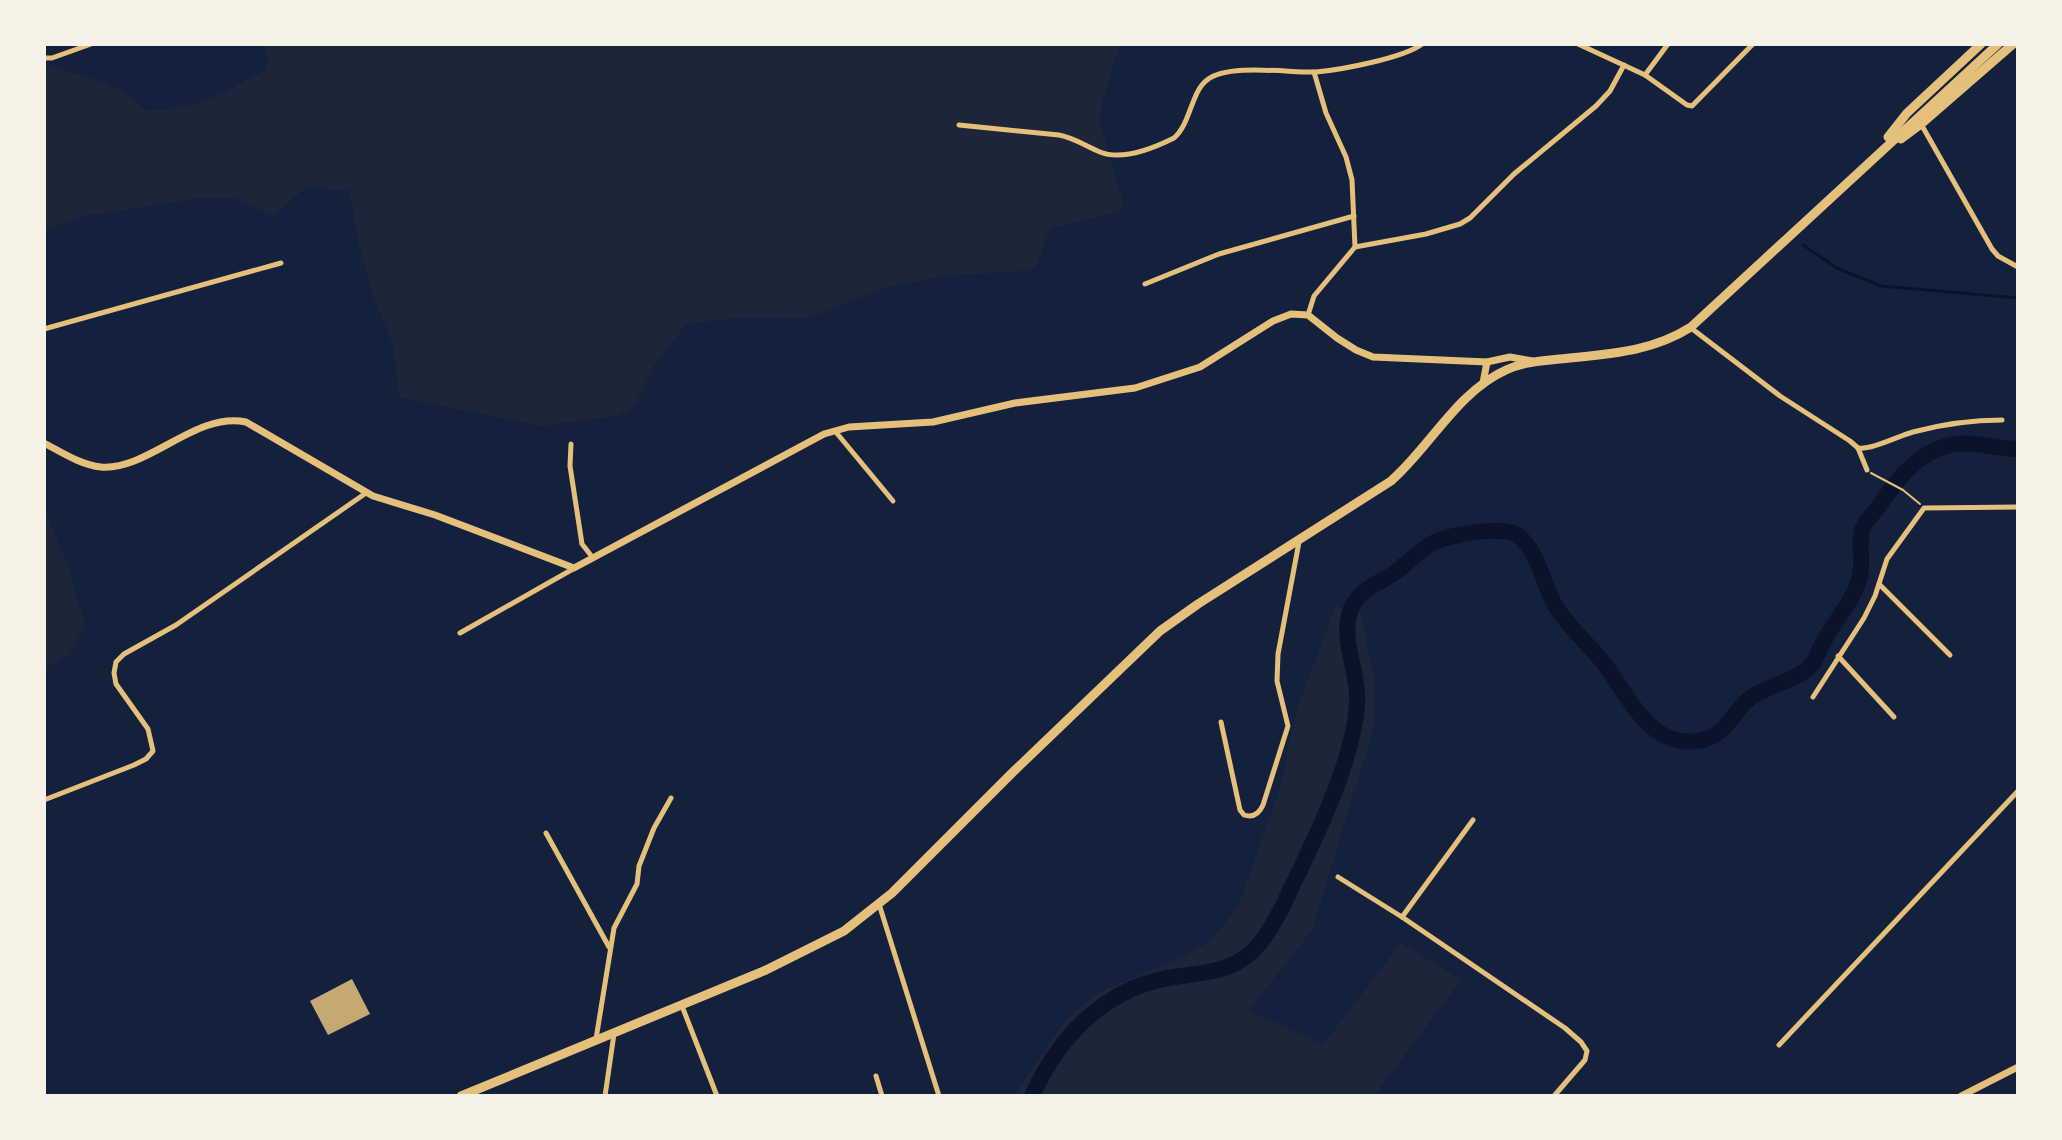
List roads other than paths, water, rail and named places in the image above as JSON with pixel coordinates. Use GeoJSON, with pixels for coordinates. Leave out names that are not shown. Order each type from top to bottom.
{"type":"FeatureCollection","features":[{"type":"Feature","properties":{"kind":"highway"},"geometry":{"type":"LineString","coordinates":[[1871,159],[1907,113],[1981,44]]}},
{"type":"Feature","properties":{"kind":"highway"},"geometry":{"type":"LineString","coordinates":[[461,1096],[822,945],[879,904],[913,874],[1013,772],[1160,631],[1391,481],[1483,383],[1506,369],[1535,361],[1633,351],[1660,343],[1691,327],[1998,44]]}},
{"type":"Feature","properties":{"kind":"highway"},"geometry":{"type":"LineString","coordinates":[[1871,159],[1921,124],[2013,44]]}},
{"type":"Feature","properties":{"kind":"street"},"geometry":{"type":"LineString","coordinates":[[44,58],[91,44]]}},
{"type":"Feature","properties":{"kind":"street"},"geometry":{"type":"LineString","coordinates":[[959,125],[1059,135],[1075,138],[1100,152],[1121,155],[1174,138],[1181,132],[1201,87],[1207,79],[1220,74],[1314,72],[1405,54],[1422,44]]}},
{"type":"Feature","properties":{"kind":"street"},"geometry":{"type":"LineString","coordinates":[[1578,44],[1645,75],[1692,106],[1753,44]]}},
{"type":"Feature","properties":{"kind":"street"},"geometry":{"type":"LineString","coordinates":[[1645,75],[1668,44]]}},
{"type":"Feature","properties":{"kind":"street"},"geometry":{"type":"LineString","coordinates":[[1308,315],[1314,296],[1355,247],[1426,234],[1470,218],[1514,174],[1596,106],[1610,91],[1624,65]]}},
{"type":"Feature","properties":{"kind":"street"},"geometry":{"type":"LineString","coordinates":[[1314,72],[1352,180],[1355,247]]}},
{"type":"Feature","properties":{"kind":"street"},"geometry":{"type":"LineString","coordinates":[[1921,124],[1992,249],[2018,267]]}},
{"type":"Feature","properties":{"kind":"street"},"geometry":{"type":"LineString","coordinates":[[1145,284],[1219,254],[1354,216]]}},
{"type":"Feature","properties":{"kind":"street"},"geometry":{"type":"LineString","coordinates":[[44,329],[281,263]]}},
{"type":"Feature","properties":{"kind":"street"},"geometry":{"type":"LineString","coordinates":[[460,633],[812,439],[863,425],[933,422],[1015,403],[1135,388],[1207,364],[1281,317],[1308,315],[1337,338],[1373,357],[1487,362],[1510,357],[1535,361]]}},
{"type":"Feature","properties":{"kind":"street"},"geometry":{"type":"LineString","coordinates":[[1691,327],[1780,396],[1858,448],[1868,448],[1950,422],[2002,420]]}},
{"type":"Feature","properties":{"kind":"street"},"geometry":{"type":"LineString","coordinates":[[1483,383],[1487,362]]}},
{"type":"Feature","properties":{"kind":"street"},"geometry":{"type":"LineString","coordinates":[[44,443],[91,465],[105,467],[122,464],[203,428],[232,419],[246,422],[366,493],[435,515],[574,568]]}},
{"type":"Feature","properties":{"kind":"street"},"geometry":{"type":"LineString","coordinates":[[834,431],[893,501]]}},
{"type":"Feature","properties":{"kind":"street"},"geometry":{"type":"LineString","coordinates":[[571,444],[570,466],[582,544],[593,558]]}},
{"type":"Feature","properties":{"kind":"street"},"geometry":{"type":"LineString","coordinates":[[1858,448],[1867,470]]}},
{"type":"Feature","properties":{"kind":"street"},"geometry":{"type":"LineString","coordinates":[[44,800],[134,765],[153,751],[148,729],[116,684],[116,662],[124,654],[176,625],[366,493]]}},
{"type":"Feature","properties":{"kind":"street"},"geometry":{"type":"LineString","coordinates":[[1813,697],[1864,618],[1887,559],[1924,508],[2018,507]]}},
{"type":"Feature","properties":{"kind":"street"},"geometry":{"type":"LineString","coordinates":[[1221,722],[1240,810],[1244,815],[1253,816],[1263,805],[1288,726],[1277,681],[1278,654],[1299,540]]}},
{"type":"Feature","properties":{"kind":"street"},"geometry":{"type":"LineString","coordinates":[[1879,584],[1950,655]]}},
{"type":"Feature","properties":{"kind":"street"},"geometry":{"type":"LineString","coordinates":[[1838,656],[1894,717]]}},
{"type":"Feature","properties":{"kind":"street"},"geometry":{"type":"LineString","coordinates":[[1779,1045],[2018,791]]}},
{"type":"Feature","properties":{"kind":"street"},"geometry":{"type":"LineString","coordinates":[[595,1040],[614,928],[637,884],[639,866],[654,828],[671,798]]}},
{"type":"Feature","properties":{"kind":"street"},"geometry":{"type":"LineString","coordinates":[[1402,917],[1473,820]]}},
{"type":"Feature","properties":{"kind":"street"},"geometry":{"type":"LineString","coordinates":[[546,833],[609,947]]}},
{"type":"Feature","properties":{"kind":"street"},"geometry":{"type":"LineString","coordinates":[[1338,877],[1402,917],[1581,1042],[1587,1051],[1585,1060],[1554,1096]]}},
{"type":"Feature","properties":{"kind":"street"},"geometry":{"type":"LineString","coordinates":[[879,904],[939,1096]]}},
{"type":"Feature","properties":{"kind":"street"},"geometry":{"type":"LineString","coordinates":[[682,1005],[717,1096]]}},
{"type":"Feature","properties":{"kind":"street"},"geometry":{"type":"LineString","coordinates":[[605,1096],[614,1033]]}},
{"type":"Feature","properties":{"kind":"street"},"geometry":{"type":"LineString","coordinates":[[1961,1096],[2018,1067]]}},
{"type":"Feature","properties":{"kind":"street"},"geometry":{"type":"LineString","coordinates":[[876,1076],[882,1096]]}},
{"type":"Feature","properties":{"kind":"waterway"},"geometry":{"type":"LineString","coordinates":[[1803,245],[1837,268],[1881,286],[2018,298]]}},
{"type":"Feature","properties":{"kind":"waterway"},"geometry":{"type":"LineString","coordinates":[[1032,1096],[1043,1074],[1071,1035],[1106,1003],[1149,983],[1232,965],[1251,953],[1266,935],[1317,833],[1349,747],[1357,705],[1347,633],[1351,609],[1363,592],[1393,574],[1431,544],[1474,532],[1500,531],[1517,535],[1535,558],[1560,613],[1602,661],[1642,717],[1668,737],[1684,741],[1703,740],[1724,728],[1750,698],[1800,675],[1813,663],[1857,586],[1861,572],[1863,527],[1897,481],[1914,464],[1934,450],[1955,444],[2018,449]]}}]}
